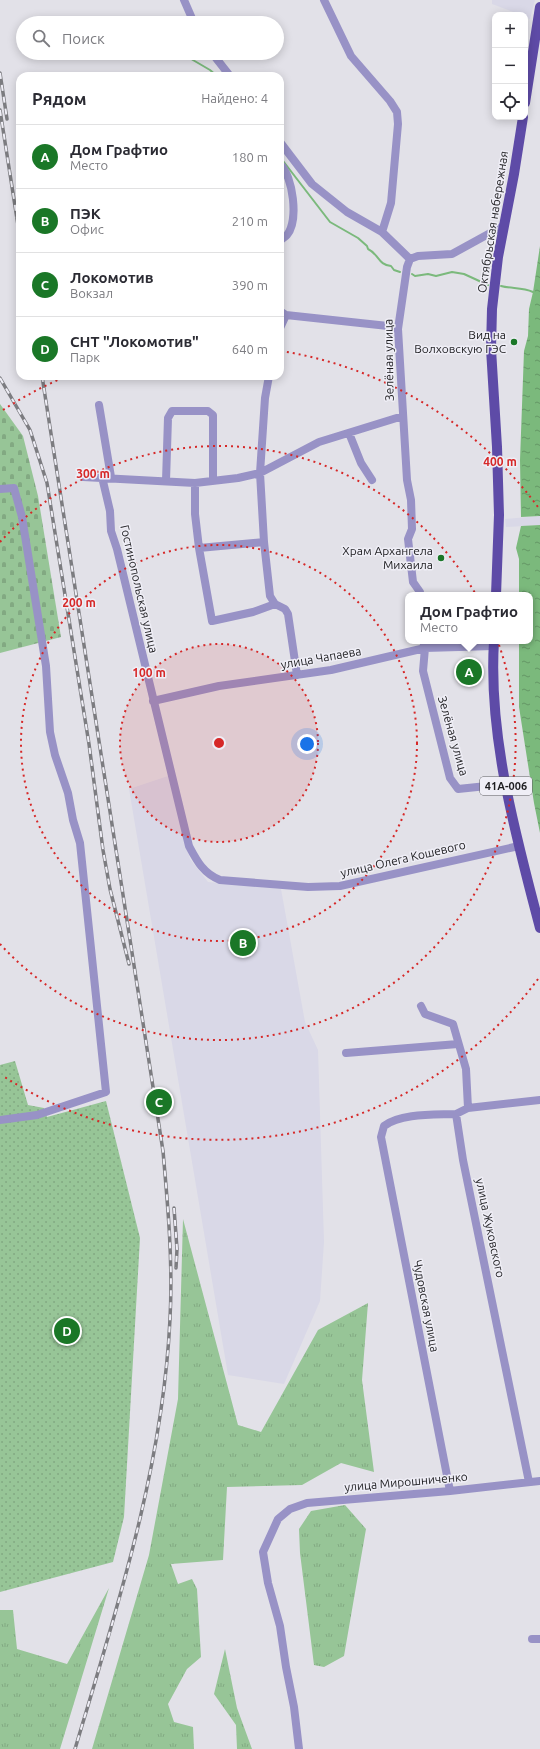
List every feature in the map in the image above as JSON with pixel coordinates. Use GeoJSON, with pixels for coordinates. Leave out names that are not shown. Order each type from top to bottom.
{"type":"FeatureCollection","features":[{"type":"Feature","properties":{"kind":"main road"},"geometry":{"type":"LineString","coordinates":[[528,84],[540,7]]}},
{"type":"Feature","properties":{"kind":"main road","name":"Октябрьская набережная"},"geometry":{"type":"LineString","coordinates":[[496,592],[499,516],[498,447],[491,349],[492,309],[503,226],[514,174],[523,120]]}},
{"type":"Feature","properties":{"kind":"main road","name":"41А-006"},"geometry":{"type":"LineString","coordinates":[[494,644],[495,704],[506,784],[518,846],[540,928]]}},
{"type":"Feature","properties":{"kind":"street"},"geometry":{"type":"LineString","coordinates":[[184,0],[191,16]]}},
{"type":"Feature","properties":{"kind":"street"},"geometry":{"type":"LineString","coordinates":[[324,0],[351,56],[397,112],[398,124],[391,203],[382,232]]}},
{"type":"Feature","properties":{"kind":"street"},"geometry":{"type":"LineString","coordinates":[[217,60],[227,72]]}},
{"type":"Feature","properties":{"kind":"street"},"geometry":{"type":"LineString","coordinates":[[284,147],[312,184],[347,212],[382,232],[410,259],[418,256],[452,254],[503,226]]}},
{"type":"Feature","properties":{"kind":"street"},"geometry":{"type":"LineString","coordinates":[[284,170],[289,178],[292,188],[293,222],[288,235],[284,238]]}},
{"type":"Feature","properties":{"kind":"street","name":"Зелёная улица"},"geometry":{"type":"LineString","coordinates":[[410,259],[406,268],[398,329],[407,480],[411,500],[412,529],[408,539],[413,582],[420,592]]}},
{"type":"Feature","properties":{"kind":"street"},"geometry":{"type":"LineString","coordinates":[[284,313],[388,326],[398,329]]}},
{"type":"Feature","properties":{"kind":"street"},"geometry":{"type":"LineString","coordinates":[[268,380],[265,398],[260,473],[264,542],[270,596],[275,604],[285,609],[288,614],[297,675]]}},
{"type":"Feature","properties":{"kind":"street","name":"Гостинопольская улица"},"geometry":{"type":"LineString","coordinates":[[99,406],[111,531],[118,549],[153,701],[189,846]]}},
{"type":"Feature","properties":{"kind":"street"},"geometry":{"type":"LineString","coordinates":[[166,481],[168,418],[172,411],[208,411],[213,415],[213,482]]}},
{"type":"Feature","properties":{"kind":"street"},"geometry":{"type":"LineString","coordinates":[[84,477],[195,483],[238,478],[260,473],[319,442],[403,416]]}},
{"type":"Feature","properties":{"kind":"street"},"geometry":{"type":"LineString","coordinates":[[349,432],[361,463],[372,480]]}},
{"type":"Feature","properties":{"kind":"street"},"geometry":{"type":"LineString","coordinates":[[195,483],[195,514],[199,548],[212,621],[253,612],[275,604]]}},
{"type":"Feature","properties":{"kind":"street"},"geometry":{"type":"LineString","coordinates":[[0,489],[14,488],[22,517],[46,666],[50,732],[54,755],[66,786],[73,820],[80,843],[106,1092],[37,1115],[0,1120]]}},
{"type":"Feature","properties":{"kind":"street"},"geometry":{"type":"LineString","coordinates":[[199,548],[264,542]]}},
{"type":"Feature","properties":{"kind":"street","name":"улица Чапаева"},"geometry":{"type":"LineString","coordinates":[[153,701],[165,697],[219,686],[331,670],[424,645],[494,644]]}},
{"type":"Feature","properties":{"kind":"street","name":"Зелёная улица"},"geometry":{"type":"LineString","coordinates":[[424,645],[423,672],[450,778],[458,788],[506,784]]}},
{"type":"Feature","properties":{"kind":"street","name":"улица Олега Кошевого"},"geometry":{"type":"LineString","coordinates":[[189,846],[202,869],[212,877],[220,880],[308,887],[340,886],[431,864],[518,846]]}},
{"type":"Feature","properties":{"kind":"street"},"geometry":{"type":"LineString","coordinates":[[421,1006],[425,1014],[453,1024],[466,1069],[468,1108]]}},
{"type":"Feature","properties":{"kind":"street"},"geometry":{"type":"LineString","coordinates":[[346,1053],[458,1044]]}},
{"type":"Feature","properties":{"kind":"street"},"geometry":{"type":"LineString","coordinates":[[456,1114],[468,1108],[540,1100]]}},
{"type":"Feature","properties":{"kind":"street","name":"Чудовская улица"},"geometry":{"type":"LineString","coordinates":[[450,1491],[381,1137],[384,1126],[390,1121],[404,1118],[456,1114]]}},
{"type":"Feature","properties":{"kind":"street","name":"улица Жуковского"},"geometry":{"type":"LineString","coordinates":[[456,1114],[465,1168],[529,1482]]}},
{"type":"Feature","properties":{"kind":"street","name":"улица Мирошниченко"},"geometry":{"type":"LineString","coordinates":[[299,1749],[294,1707],[280,1626],[268,1583],[263,1552],[278,1519],[290,1508],[307,1503],[450,1491],[540,1481]]}},
{"type":"Feature","properties":{"kind":"shaded area"},"geometry":{"type":"Polygon","coordinates":[[[492,0],[535,0],[530,19],[528,18],[528,12],[513,12],[492,4],[492,0]]]}},
{"type":"Feature","properties":{"kind":"shaded area"},"geometry":{"type":"Polygon","coordinates":[[[540,516],[540,525],[506,527],[505,519],[540,516]]]}},
{"type":"Feature","properties":{"kind":"shaded area"},"geometry":{"type":"Polygon","coordinates":[[[168,776],[190,859],[208,882],[281,889],[305,1022],[318,1050],[324,1242],[320,1301],[284,1384],[228,1375],[129,789],[168,776]]]}},
{"type":"Feature","properties":{"kind":"green space"},"geometry":{"type":"Polygon","coordinates":[[[0,404],[23,436],[38,496],[61,637],[0,653],[0,404]]]}},
{"type":"Feature","properties":{"kind":"green space"},"geometry":{"type":"Polygon","coordinates":[[[15,1061],[28,1105],[44,1108],[47,1117],[106,1101],[140,1238],[124,1517],[113,1562],[0,1592],[0,1065],[15,1061]]]}},
{"type":"Feature","properties":{"kind":"green space"},"geometry":{"type":"Polygon","coordinates":[[[183,1219],[238,1425],[261,1432],[318,1330],[368,1303],[362,1380],[374,1472],[341,1463],[302,1485],[227,1487],[223,1560],[171,1564],[178,1584],[192,1579],[197,1589],[201,1657],[187,1669],[168,1704],[174,1722],[193,1727],[194,1749],[92,1749],[149,1555],[178,1399],[183,1219]]]}},
{"type":"Feature","properties":{"kind":"green space"},"geometry":{"type":"Polygon","coordinates":[[[345,1505],[366,1529],[344,1656],[324,1667],[314,1665],[300,1553],[299,1529],[311,1511],[345,1505]]]}},
{"type":"Feature","properties":{"kind":"green space"},"geometry":{"type":"Polygon","coordinates":[[[109,1588],[60,1749],[0,1749],[0,1610],[13,1610],[17,1649],[67,1664],[109,1588]]]}},
{"type":"Feature","properties":{"kind":"green space"},"geometry":{"type":"Polygon","coordinates":[[[225,1649],[237,1708],[252,1749],[237,1749],[236,1725],[214,1694],[225,1649]]]}},
{"type":"Feature","properties":{"kind":"water"},"geometry":{"type":"Polygon","coordinates":[[[540,246],[540,516],[521,517],[520,460],[524,351],[528,336],[529,309],[540,246]]]}},
{"type":"Feature","properties":{"kind":"water"},"geometry":{"type":"Polygon","coordinates":[[[540,525],[540,833],[519,707],[519,644],[533,644],[533,592],[519,592],[519,559],[516,548],[521,526],[540,525]]]}},
{"type":"Feature","properties":{"kind":"waterway"},"geometry":{"type":"LineString","coordinates":[[193,60],[212,72]]}},
{"type":"Feature","properties":{"kind":"waterway"},"geometry":{"type":"LineString","coordinates":[[284,162],[330,222],[358,238],[383,264],[391,266],[394,270],[400,272]]}},
{"type":"Feature","properties":{"kind":"waterway"},"geometry":{"type":"LineString","coordinates":[[412,274],[415,276],[428,274],[436,276],[452,272],[464,274],[488,285]]}},
{"type":"Feature","properties":{"kind":"waterway"},"geometry":{"type":"LineString","coordinates":[[501,286],[525,289],[533,292]]}},
{"type":"Feature","properties":{"kind":"railway"},"geometry":{"type":"LineString","coordinates":[[0,73],[7,119]]}},
{"type":"Feature","properties":{"kind":"railway"},"geometry":{"type":"LineString","coordinates":[[0,110],[16,212]]}},
{"type":"Feature","properties":{"kind":"railway"},"geometry":{"type":"LineString","coordinates":[[0,378],[30,430],[47,483],[89,744],[103,850],[110,889],[129,964]]}},
{"type":"Feature","properties":{"kind":"railway"},"geometry":{"type":"LineString","coordinates":[[43,380],[163,1151],[168,1214],[171,1298],[166,1374],[148,1483],[122,1590],[75,1749]]}},
{"type":"Feature","properties":{"kind":"railway"},"geometry":{"type":"LineString","coordinates":[[174,1208],[177,1249],[176,1268]]}},
{"type":"Feature","properties":{"kind":"place","name":"Вид на Волховскую ГЭС"},"geometry":{"type":"Point","coordinates":[514,342]}},
{"type":"Feature","properties":{"kind":"place","name":"Храм Архангела Михаила"},"geometry":{"type":"Point","coordinates":[441,558]}},
{"type":"Feature","properties":{"kind":"place","name":"Дом Графтио"},"geometry":{"type":"Point","coordinates":[469,672]}},
{"type":"Feature","properties":{"kind":"place","name":"ПЭК"},"geometry":{"type":"Point","coordinates":[243,943]}},
{"type":"Feature","properties":{"kind":"place","name":"Локомотив"},"geometry":{"type":"Point","coordinates":[159,1102]}},
{"type":"Feature","properties":{"kind":"place","name":"СНТ \"Локомотив\""},"geometry":{"type":"Point","coordinates":[67,1331]}}]}
